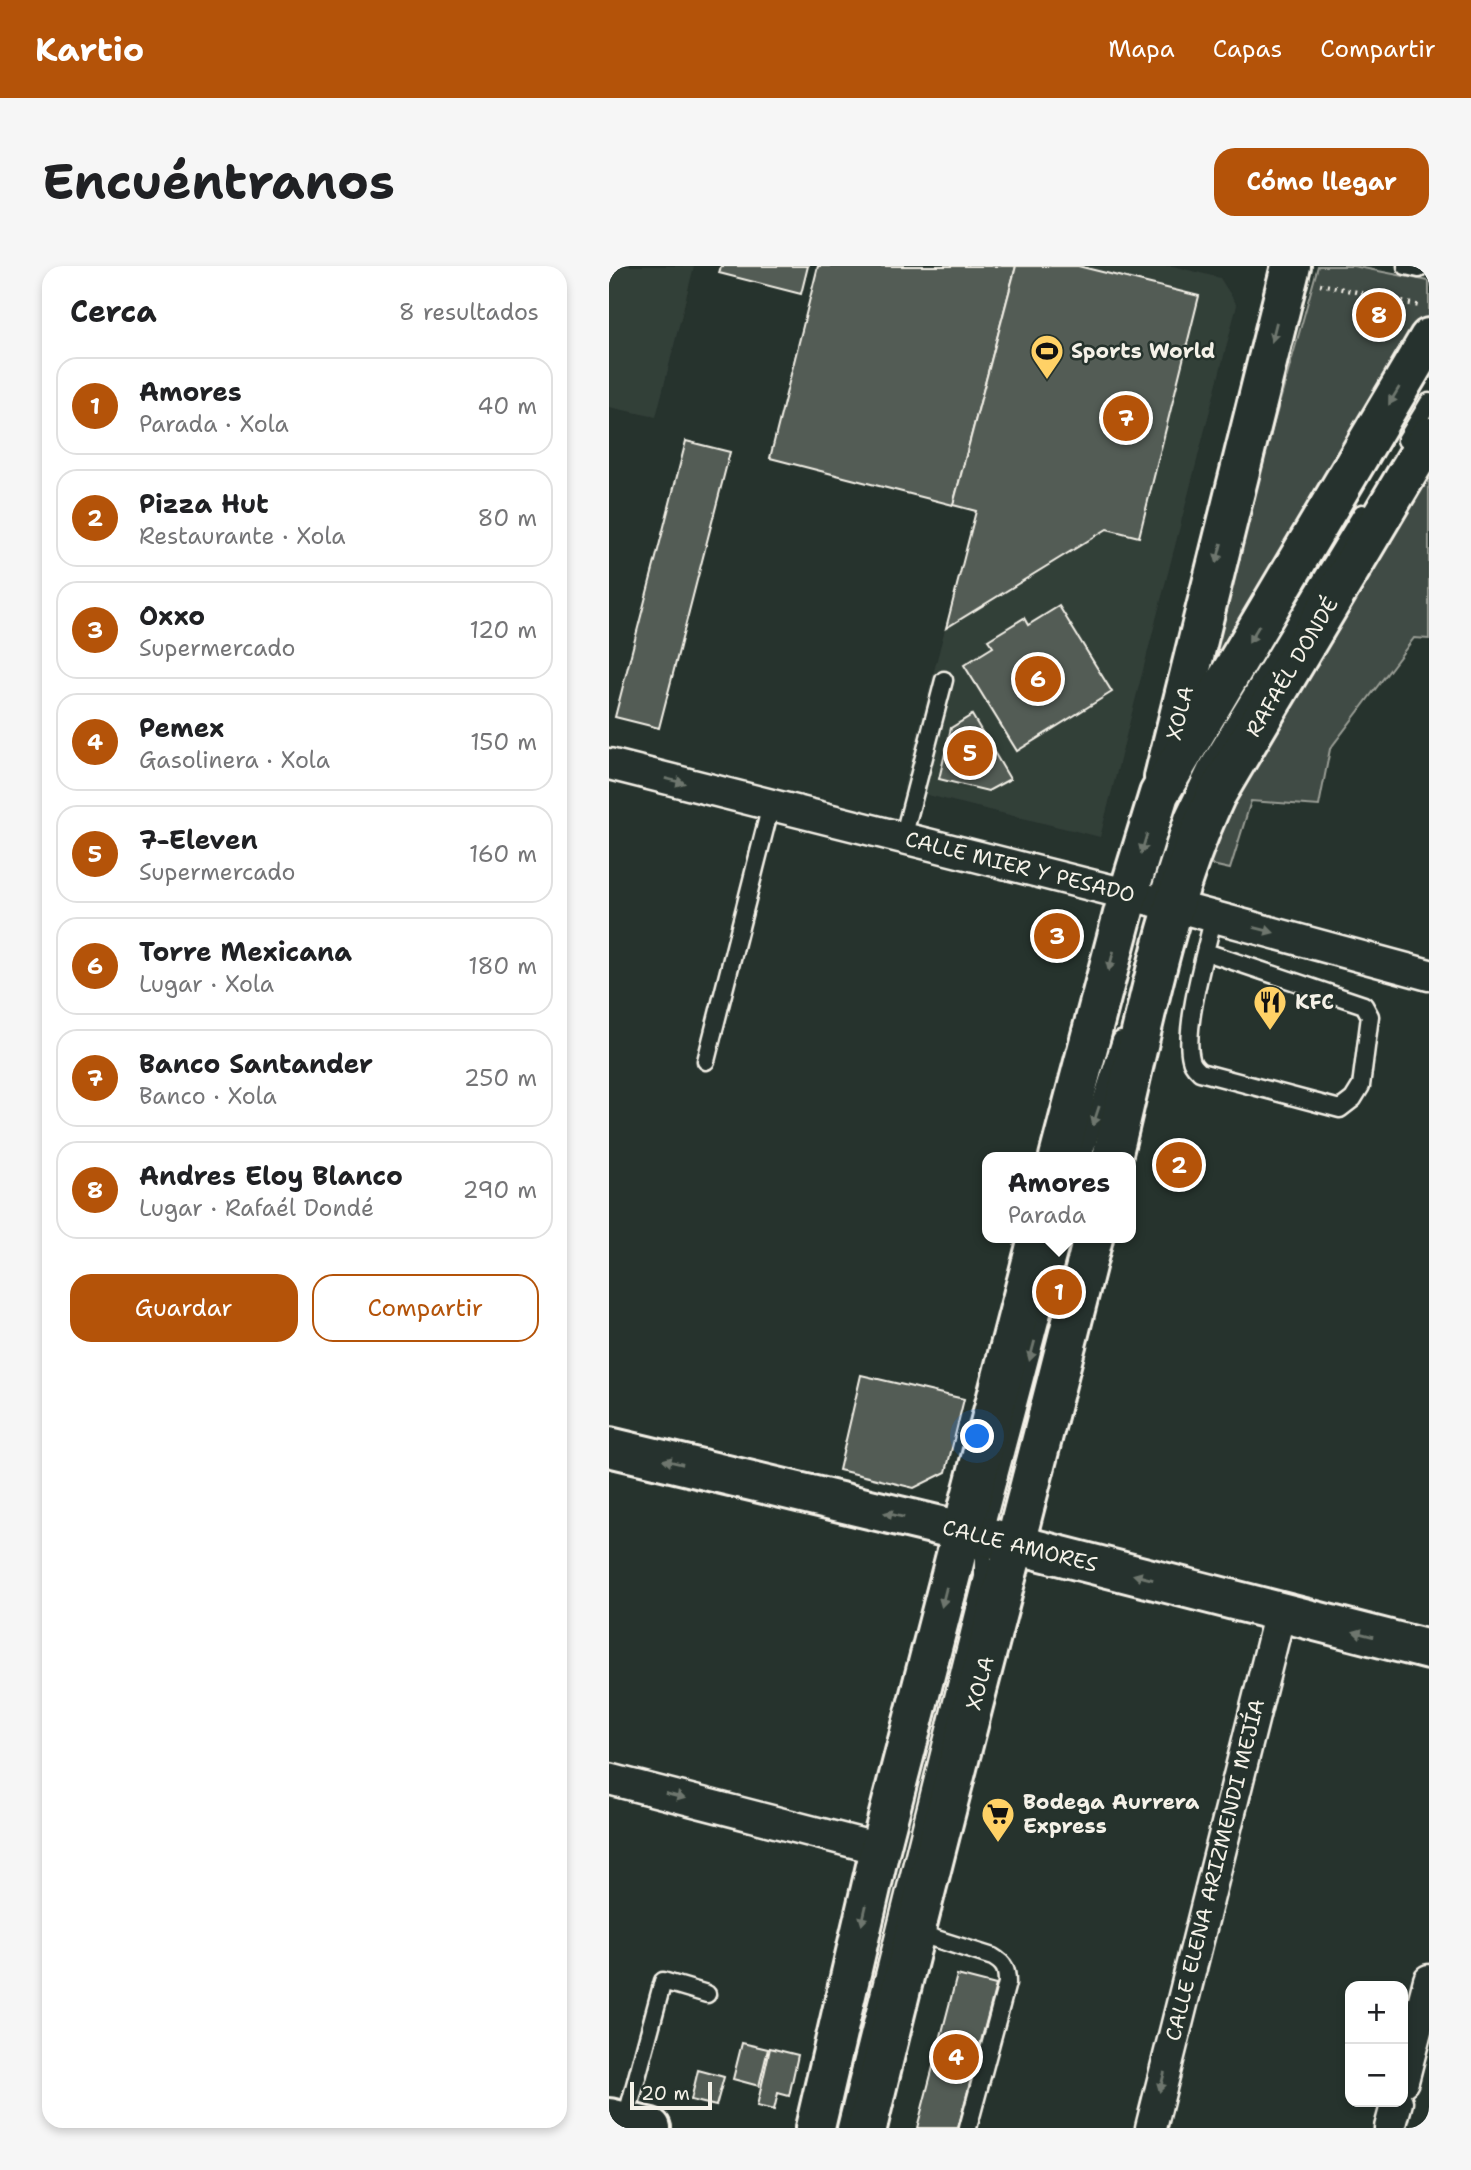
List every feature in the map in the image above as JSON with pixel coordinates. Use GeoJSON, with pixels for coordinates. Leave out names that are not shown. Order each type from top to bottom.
{"type":"FeatureCollection","features":[{"type":"Feature","properties":{"kind":"main road","name":"XOLA"},"geometry":{"type":"LineString","coordinates":[[1113,1152],[1153,904],[1159,794],[1289,272]]}},
{"type":"Feature","properties":{"kind":"main road"},"geometry":{"type":"LineString","coordinates":[[1159,794],[1429,338]]}},
{"type":"Feature","properties":{"kind":"main road","name":"RAFAÉL DONDÉ"},"geometry":{"type":"LineString","coordinates":[[1153,904],[1194,843],[1216,795],[1415,443]]}},
{"type":"Feature","properties":{"kind":"main road","name":"XOLA"},"geometry":{"type":"LineString","coordinates":[[1061,1152],[1153,904]]}},
{"type":"Feature","properties":{"kind":"main road","name":"XOLA"},"geometry":{"type":"LineString","coordinates":[[867,2128],[914,1932],[992,1538],[1037,1243]]}},
{"type":"Feature","properties":{"kind":"main road","name":"XOLA"},"geometry":{"type":"LineString","coordinates":[[815,2128],[880,1849],[992,1538],[1091,1243]]}},
{"type":"Feature","properties":{"kind":"main road","name":"CALLE AMORES"},"geometry":{"type":"LineString","coordinates":[[609,1447],[992,1538],[1429,1650]]}},
{"type":"Feature","properties":{"kind":"street","name":"CALLE MIER Y PESADO"},"geometry":{"type":"LineString","coordinates":[[609,764],[1153,904],[1214,916],[1429,975]]}},
{"type":"Feature","properties":{"kind":"street","name":"CALLE ELENA ARIZMENDI MEJÍA"},"geometry":{"type":"LineString","coordinates":[[1151,2128],[1280,1612]]}},
{"type":"Feature","properties":{"kind":"street"},"geometry":{"type":"LineString","coordinates":[[609,1779],[880,1849]]}},
{"type":"Feature","properties":{"kind":"street"},"geometry":{"type":"LineString","coordinates":[[1408,2062],[1429,1980]]}},
{"type":"Feature","properties":{"kind":"street"},"geometry":{"type":"LineString","coordinates":[[1390,2128],[1396,2107]]}},
{"type":"Feature","properties":{"kind":"lane"},"geometry":{"type":"LineString","coordinates":[[1415,443],[1429,402]]}},
{"type":"Feature","properties":{"kind":"lane"},"geometry":{"type":"LineString","coordinates":[[1153,904],[1184,815],[1206,769],[1371,497]]}},
{"type":"Feature","properties":{"kind":"lane"},"geometry":{"type":"LineString","coordinates":[[902,838],[944,680]]}},
{"type":"Feature","properties":{"kind":"lane"},"geometry":{"type":"LineString","coordinates":[[706,1061],[771,805]]}},
{"type":"Feature","properties":{"kind":"lane"},"geometry":{"type":"LineString","coordinates":[[1206,952],[1364,1005],[1370,1016],[1361,1086],[1353,1099],[1340,1109],[1201,1072],[1191,1062],[1189,1045],[1206,952],[1214,916]]}},
{"type":"Feature","properties":{"kind":"lane"},"geometry":{"type":"LineString","coordinates":[[1085,1152],[1125,1029],[1147,940]]}},
{"type":"Feature","properties":{"kind":"lane"},"geometry":{"type":"LineString","coordinates":[[1108,1152],[1125,1029]]}},
{"type":"Feature","properties":{"kind":"lane"},"geometry":{"type":"LineString","coordinates":[[846,2128],[983,1577],[1061,1243]]}},
{"type":"Feature","properties":{"kind":"lane"},"geometry":{"type":"LineString","coordinates":[[992,1538],[1084,1243]]}},
{"type":"Feature","properties":{"kind":"lane"},"geometry":{"type":"LineString","coordinates":[[914,1932],[993,1957],[1002,1962],[1007,1972],[1007,1983],[968,2128]]}},
{"type":"Feature","properties":{"kind":"lane"},"geometry":{"type":"LineString","coordinates":[[628,2122],[663,1982],[707,1994]]}},
{"type":"Feature","properties":{"kind":"path"},"geometry":{"type":"LineString","coordinates":[[1289,272],[1429,308]]}},
{"type":"Feature","properties":{"kind":"shaded area"},"geometry":{"type":"Polygon","coordinates":[[[609,266],[694,266],[656,417],[609,407],[609,266]]]}},
{"type":"Feature","properties":{"kind":"shaded area"},"geometry":{"type":"Polygon","coordinates":[[[818,266],[1173,266],[1220,278],[1237,305],[1100,837],[903,789],[976,511],[770,458],[818,266]]]}},
{"type":"Feature","properties":{"kind":"shaded area"},"geometry":{"type":"Polygon","coordinates":[[[1318,266],[1353,266],[1429,281],[1429,316],[1190,720],[1318,266]]]}},
{"type":"Feature","properties":{"kind":"shaded area"},"geometry":{"type":"Polygon","coordinates":[[[1429,455],[1429,639],[1414,638],[1330,749],[1319,806],[1251,801],[1230,869],[1199,862],[1429,455]]]}},
{"type":"Feature","properties":{"kind":"building"},"geometry":{"type":"Polygon","coordinates":[[[721,266],[808,266],[801,294],[719,273],[721,266]]]}},
{"type":"Feature","properties":{"kind":"building"},"geometry":{"type":"Polygon","coordinates":[[[818,266],[1016,266],[953,505],[770,458],[818,266]]]}},
{"type":"Feature","properties":{"kind":"building"},"geometry":{"type":"Polygon","coordinates":[[[1016,266],[1078,266],[1199,296],[1139,537],[1107,529],[946,628],[976,511],[953,505],[1016,266]]]}},
{"type":"Feature","properties":{"kind":"building"},"geometry":{"type":"Polygon","coordinates":[[[686,441],[730,452],[659,728],[615,717],[686,441]]]}},
{"type":"Feature","properties":{"kind":"building"},"geometry":{"type":"Polygon","coordinates":[[[1059,606],[1112,692],[1017,751],[964,665],[993,647],[988,640],[1024,618],[1028,625],[1059,606]]]}},
{"type":"Feature","properties":{"kind":"building"},"geometry":{"type":"Polygon","coordinates":[[[972,715],[1010,779],[988,791],[939,779],[951,728],[972,715]]]}},
{"type":"Feature","properties":{"kind":"building"},"geometry":{"type":"Polygon","coordinates":[[[861,1375],[964,1399],[946,1472],[914,1488],[839,1470],[861,1375]]]}},
{"type":"Feature","properties":{"kind":"building"},"geometry":{"type":"Polygon","coordinates":[[[957,1975],[996,1985],[958,2128],[917,2128],[957,1975]]]}},
{"type":"Feature","properties":{"kind":"building"},"geometry":{"type":"Polygon","coordinates":[[[742,2043],[768,2049],[759,2086],[733,2079],[742,2043]]]}},
{"type":"Feature","properties":{"kind":"building"},"geometry":{"type":"Polygon","coordinates":[[[770,2048],[798,2055],[789,2096],[778,2093],[774,2110],[757,2106],[770,2048]]]}},
{"type":"Feature","properties":{"kind":"building"},"geometry":{"type":"Polygon","coordinates":[[[698,2070],[724,2077],[716,2106],[691,2100],[698,2070]]]}},
{"type":"Feature","properties":{"kind":"place","name":"Andres Eloy Blanco"},"geometry":{"type":"Point","coordinates":[1379,315]}},
{"type":"Feature","properties":{"kind":"place","name":"Sports World"},"geometry":{"type":"Point","coordinates":[1047,381]}},
{"type":"Feature","properties":{"kind":"place","name":"Banco Santander"},"geometry":{"type":"Point","coordinates":[1126,418]}},
{"type":"Feature","properties":{"kind":"place","name":"Torre Mexicana"},"geometry":{"type":"Point","coordinates":[1038,679]}},
{"type":"Feature","properties":{"kind":"place","name":"7-Eleven"},"geometry":{"type":"Point","coordinates":[970,753]}},
{"type":"Feature","properties":{"kind":"place","name":"Oxxo"},"geometry":{"type":"Point","coordinates":[1057,936]}},
{"type":"Feature","properties":{"kind":"place","name":"KFC"},"geometry":{"type":"Point","coordinates":[1270,1032]}},
{"type":"Feature","properties":{"kind":"place","name":"Pizza Hut"},"geometry":{"type":"Point","coordinates":[1179,1165]}},
{"type":"Feature","properties":{"kind":"place","name":"Amores"},"geometry":{"type":"Point","coordinates":[1059,1292]}},
{"type":"Feature","properties":{"kind":"place","name":"Bodega Aurrera Express"},"geometry":{"type":"Point","coordinates":[998,1844]}},
{"type":"Feature","properties":{"kind":"place","name":"Pemex"},"geometry":{"type":"Point","coordinates":[956,2057]}}]}
